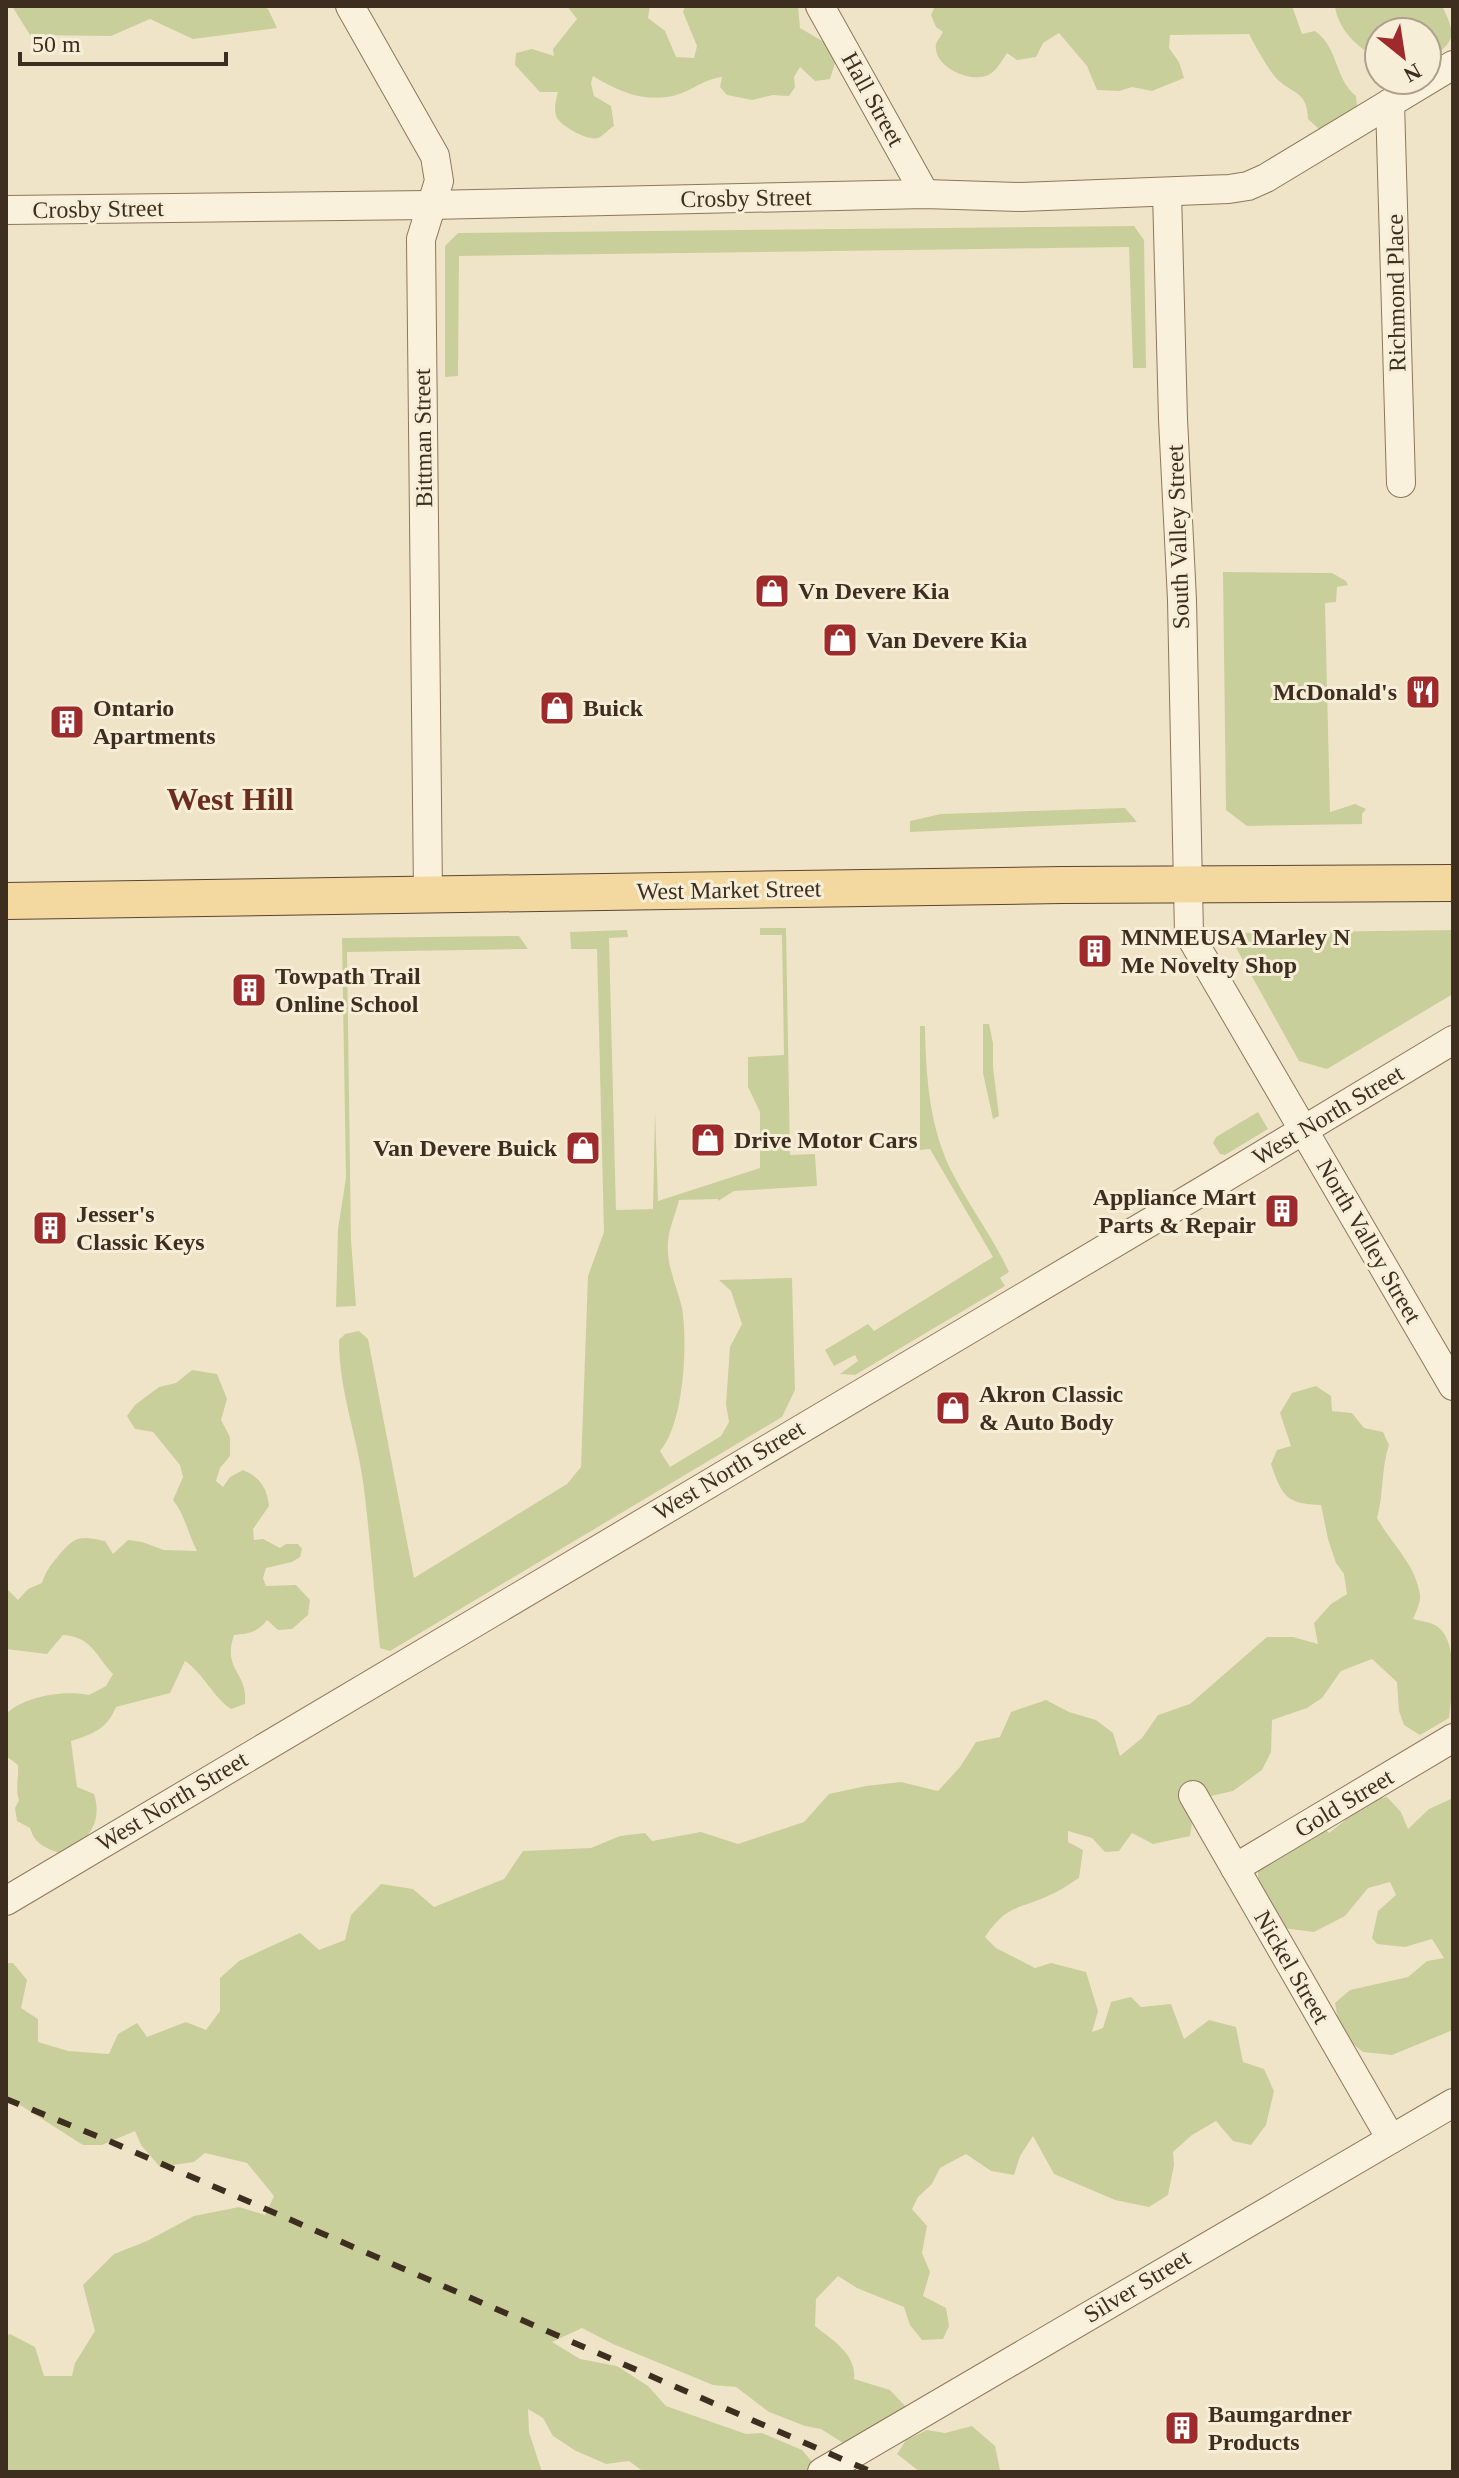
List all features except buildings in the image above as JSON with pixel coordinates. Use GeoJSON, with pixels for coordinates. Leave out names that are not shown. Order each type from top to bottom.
{"type":"FeatureCollection","features":[{"type":"Feature","properties":{"kind":"main road","name":"West Market Street"},"geometry":{"type":"LineString","coordinates":[[6,901],[1186,883],[1453,883]]}},
{"type":"Feature","properties":{"kind":"street","name":"Bittman Street"},"geometry":{"type":"LineString","coordinates":[[350,6],[435,156],[439,181],[421,239],[428,895]]}},
{"type":"Feature","properties":{"kind":"street","name":"Hall Street"},"geometry":{"type":"LineString","coordinates":[[820,6],[925,194]]}},
{"type":"Feature","properties":{"kind":"street","name":"Crosby Street"},"geometry":{"type":"LineString","coordinates":[[6,210],[925,194],[1021,197],[1248,186],[1453,65]]}},
{"type":"Feature","properties":{"kind":"street","name":"Richmond Place"},"geometry":{"type":"LineString","coordinates":[[1390,103],[1401,483]]}},
{"type":"Feature","properties":{"kind":"street","name":"South Valley Street"},"geometry":{"type":"LineString","coordinates":[[1167,192],[1182,600],[1186,883]]}},
{"type":"Feature","properties":{"kind":"street","name":"North Valley Street"},"geometry":{"type":"LineString","coordinates":[[1186,883],[1189,934],[1453,1386]]}},
{"type":"Feature","properties":{"kind":"street","name":"West North Street"},"geometry":{"type":"LineString","coordinates":[[6,1901],[1453,1040]]}},
{"type":"Feature","properties":{"kind":"street","name":"Gold Street"},"geometry":{"type":"LineString","coordinates":[[1235,1868],[1453,1738]]}},
{"type":"Feature","properties":{"kind":"street","name":"Nickel Street"},"geometry":{"type":"LineString","coordinates":[[1193,1795],[1391,2139]]}},
{"type":"Feature","properties":{"kind":"street","name":"Silver Street"},"geometry":{"type":"LineString","coordinates":[[822,2472],[1453,2103]]}},
{"type":"Feature","properties":{"kind":"green space"},"geometry":{"type":"Polygon","coordinates":[[[12,6],[261,6],[268,9],[277,28],[193,39],[150,19],[111,36],[30,35],[12,6]]]}},
{"type":"Feature","properties":{"kind":"green space"},"geometry":{"type":"Polygon","coordinates":[[[567,6],[650,6],[648,18],[665,31],[676,57],[694,58],[697,46],[683,12],[685,6],[798,6],[800,28],[824,42],[836,60],[830,79],[815,81],[800,67],[794,77],[795,87],[789,96],[773,95],[752,100],[727,95],[720,87],[722,77],[682,93],[659,98],[625,92],[593,76],[594,96],[611,106],[614,126],[598,138],[588,137],[570,129],[557,118],[558,92],[540,92],[515,65],[516,53],[532,49],[554,56],[553,49],[577,19],[567,6]]]}},
{"type":"Feature","properties":{"kind":"green space"},"geometry":{"type":"Polygon","coordinates":[[[935,6],[1292,6],[1302,34],[1315,31],[1323,38],[1344,81],[1356,96],[1357,106],[1320,130],[1308,119],[1302,98],[1274,76],[1249,34],[1170,35],[1169,48],[1179,62],[1184,78],[1152,91],[1132,87],[1119,91],[1097,90],[1087,66],[1059,33],[1043,43],[1036,57],[1017,60],[1007,53],[990,74],[983,77],[964,75],[947,66],[936,52],[936,44],[943,32],[936,27],[931,15],[935,6]]]}},
{"type":"Feature","properties":{"kind":"green space"},"geometry":{"type":"Polygon","coordinates":[[[1335,6],[1442,6],[1450,25],[1451,38],[1443,49],[1443,16],[1363,16],[1363,48],[1350,37],[1335,6]]]}},
{"type":"Feature","properties":{"kind":"green space"},"geometry":{"type":"Polygon","coordinates":[[[1134,226],[1144,240],[1146,368],[1133,368],[1129,247],[459,256],[458,376],[445,377],[445,246],[458,233],[1134,226]]]}},
{"type":"Feature","properties":{"kind":"green space"},"geometry":{"type":"Polygon","coordinates":[[[1223,572],[1332,573],[1346,581],[1348,585],[1337,587],[1336,602],[1325,603],[1330,812],[1355,804],[1366,809],[1362,814],[1362,824],[1247,826],[1226,810],[1223,572]]]}},
{"type":"Feature","properties":{"kind":"green space"},"geometry":{"type":"Polygon","coordinates":[[[1125,808],[1137,822],[910,832],[910,821],[941,814],[1125,808]]]}},
{"type":"Feature","properties":{"kind":"green space"},"geometry":{"type":"Polygon","coordinates":[[[760,928],[786,928],[790,1155],[815,1154],[817,1186],[734,1191],[718,1201],[679,1200],[668,1251],[682,1308],[684,1362],[674,1422],[660,1451],[670,1467],[721,1436],[729,1422],[726,1404],[730,1347],[742,1324],[731,1291],[719,1280],[792,1278],[795,1390],[782,1417],[390,1651],[380,1648],[363,1481],[345,1394],[339,1340],[345,1334],[359,1331],[368,1339],[414,1578],[567,1484],[581,1467],[588,1276],[604,1232],[597,949],[571,949],[570,932],[627,930],[628,937],[609,938],[616,1210],[653,1209],[655,1110],[658,1201],[760,1168],[760,1112],[748,1087],[748,1057],[784,1055],[782,935],[760,935],[760,928]]]}},
{"type":"Feature","properties":{"kind":"green space"},"geometry":{"type":"Polygon","coordinates":[[[1453,930],[1453,994],[1327,1069],[1299,1061],[1230,937],[1234,933],[1453,930]]]}},
{"type":"Feature","properties":{"kind":"green space"},"geometry":{"type":"Polygon","coordinates":[[[519,936],[528,949],[347,952],[351,1240],[356,1306],[336,1307],[338,1229],[346,1178],[342,938],[519,936]]]}},
{"type":"Feature","properties":{"kind":"green space"},"geometry":{"type":"Polygon","coordinates":[[[983,1024],[989,1024],[993,1043],[999,1116],[993,1119],[983,1073],[983,1024]]]}},
{"type":"Feature","properties":{"kind":"green space"},"geometry":{"type":"Polygon","coordinates":[[[920,1026],[925,1026],[930,1102],[939,1140],[961,1188],[1009,1272],[1000,1278],[1005,1286],[855,1375],[840,1374],[858,1361],[855,1355],[834,1366],[825,1350],[868,1324],[874,1331],[993,1257],[930,1149],[920,1150],[920,1026]]]}},
{"type":"Feature","properties":{"kind":"green space"},"geometry":{"type":"Polygon","coordinates":[[[1258,1112],[1268,1129],[1225,1155],[1220,1154],[1213,1143],[1216,1137],[1258,1112]]]}},
{"type":"Feature","properties":{"kind":"green space"},"geometry":{"type":"Polygon","coordinates":[[[192,1370],[217,1374],[227,1399],[221,1420],[230,1437],[230,1456],[220,1468],[216,1481],[223,1487],[230,1477],[243,1470],[262,1484],[269,1506],[253,1529],[254,1540],[263,1539],[280,1548],[286,1544],[298,1544],[302,1549],[300,1557],[292,1562],[266,1568],[263,1578],[266,1586],[296,1585],[310,1600],[308,1615],[292,1629],[278,1630],[267,1620],[253,1632],[234,1635],[231,1656],[243,1684],[245,1704],[231,1709],[185,1661],[170,1693],[116,1707],[98,1730],[71,1741],[77,1787],[94,1794],[96,1814],[86,1837],[63,1854],[42,1846],[30,1828],[17,1821],[18,1765],[6,1756],[6,1714],[23,1703],[45,1696],[68,1693],[89,1695],[106,1686],[113,1674],[87,1643],[73,1636],[63,1635],[47,1654],[6,1649],[6,1588],[18,1600],[28,1589],[42,1583],[59,1555],[79,1539],[105,1541],[113,1554],[128,1540],[164,1550],[197,1551],[173,1500],[183,1477],[180,1465],[153,1432],[135,1429],[127,1416],[135,1405],[159,1387],[176,1383],[192,1370]]]}},
{"type":"Feature","properties":{"kind":"green space"},"geometry":{"type":"Polygon","coordinates":[[[1316,1386],[1331,1396],[1332,1411],[1352,1413],[1364,1428],[1383,1432],[1389,1445],[1377,1518],[1418,1584],[1420,1601],[1413,1619],[1438,1627],[1449,1645],[1452,1696],[1449,1718],[1420,1735],[1404,1725],[1399,1711],[1397,1682],[1372,1659],[1341,1671],[1322,1698],[1307,1708],[1272,1720],[1271,1752],[1262,1770],[1233,1791],[1206,1797],[1194,1809],[1190,1836],[1153,1844],[1132,1833],[1119,1851],[1105,1852],[1092,1838],[1068,1831],[1068,1842],[1083,1850],[1079,1878],[1054,1893],[1007,1913],[985,1937],[996,1948],[1035,1968],[1051,1963],[1086,1972],[1098,2011],[1092,2032],[1103,2028],[1111,2002],[1131,1997],[1141,2007],[1171,2004],[1184,2039],[1209,2020],[1236,2027],[1243,2062],[1264,2069],[1274,2091],[1266,2125],[1251,2145],[1233,2141],[1216,2121],[1192,2135],[1173,2152],[1174,2165],[1168,2195],[1149,2207],[1115,2200],[1054,2174],[1033,2136],[1020,2156],[1014,2175],[991,2171],[966,2154],[940,2168],[932,2184],[918,2197],[912,2209],[927,2226],[922,2253],[930,2272],[923,2296],[946,2308],[949,2326],[943,2339],[922,2340],[910,2325],[904,2307],[857,2288],[838,2276],[816,2299],[815,2326],[847,2355],[852,2362],[854,2379],[890,2390],[908,2409],[851,2448],[821,2429],[769,2412],[736,2387],[713,2385],[582,2328],[552,2342],[580,2359],[617,2366],[648,2386],[666,2406],[746,2434],[762,2433],[802,2450],[821,2472],[644,2472],[629,2461],[606,2464],[576,2451],[553,2436],[543,2418],[528,2409],[529,2432],[542,2472],[6,2472],[6,2335],[10,2334],[35,2347],[44,2376],[72,2376],[75,2363],[95,2331],[83,2285],[114,2254],[147,2241],[194,2216],[239,2207],[265,2215],[274,2196],[247,2163],[205,2153],[194,2162],[160,2167],[141,2145],[135,2131],[102,2145],[83,2145],[6,2096],[6,1963],[13,1963],[27,1980],[21,2008],[38,2019],[38,2042],[68,2051],[109,2054],[118,2034],[137,2023],[147,2037],[186,2022],[206,2030],[220,2011],[220,1978],[239,1961],[300,1933],[319,1950],[345,1940],[351,1915],[381,1884],[413,1889],[434,1907],[504,1879],[523,1851],[591,1848],[620,1836],[645,1833],[652,1841],[701,1832],[738,1844],[804,1822],[829,1794],[901,1782],[938,1791],[960,1767],[976,1742],[1000,1737],[1011,1712],[1046,1700],[1069,1712],[1096,1720],[1113,1733],[1120,1756],[1142,1738],[1158,1715],[1190,1704],[1267,1637],[1293,1637],[1318,1644],[1314,1623],[1331,1604],[1347,1594],[1344,1574],[1336,1563],[1328,1539],[1321,1505],[1300,1503],[1287,1496],[1271,1464],[1277,1450],[1291,1446],[1280,1413],[1292,1393],[1316,1386]]]}},
{"type":"Feature","properties":{"kind":"green space"},"geometry":{"type":"Polygon","coordinates":[[[1387,1797],[1401,1812],[1408,1829],[1429,1809],[1453,1798],[1453,2030],[1392,2055],[1363,2052],[1353,2044],[1339,2025],[1335,2003],[1350,1990],[1408,1977],[1427,1961],[1444,1958],[1432,1939],[1405,1947],[1377,1944],[1372,1938],[1378,1911],[1396,1895],[1390,1882],[1368,1888],[1345,1916],[1314,1932],[1283,1928],[1259,1903],[1258,1872],[1261,1858],[1323,1827],[1329,1833],[1343,1822],[1358,1802],[1387,1797]]]}},
{"type":"Feature","properties":{"kind":"green space"},"geometry":{"type":"Polygon","coordinates":[[[972,2426],[995,2446],[1000,2470],[1023,2472],[920,2472],[897,2454],[906,2440],[927,2430],[945,2433],[972,2426]]]}},
{"type":"Feature","properties":{"kind":"railway"},"geometry":{"type":"LineString","coordinates":[[6,2099],[872,2472]]}},
{"type":"Feature","properties":{"kind":"place","name":"Vn Devere Kia"},"geometry":{"type":"Point","coordinates":[772,591]}},
{"type":"Feature","properties":{"kind":"place","name":"Van Devere Kia"},"geometry":{"type":"Point","coordinates":[840,640]}},
{"type":"Feature","properties":{"kind":"place","name":"McDonald's"},"geometry":{"type":"Point","coordinates":[1423,692]}},
{"type":"Feature","properties":{"kind":"place","name":"Buick"},"geometry":{"type":"Point","coordinates":[557,708]}},
{"type":"Feature","properties":{"kind":"place","name":"Ontario Apartments"},"geometry":{"type":"Point","coordinates":[67,722]}},
{"type":"Feature","properties":{"kind":"place","name":"MNMEUSA Marley N Me Novelty Shop"},"geometry":{"type":"Point","coordinates":[1095,951]}},
{"type":"Feature","properties":{"kind":"place","name":"Towpath Trail Online School"},"geometry":{"type":"Point","coordinates":[249,990]}},
{"type":"Feature","properties":{"kind":"place","name":"Drive Motor Cars"},"geometry":{"type":"Point","coordinates":[708,1140]}},
{"type":"Feature","properties":{"kind":"place","name":"Van Devere Buick"},"geometry":{"type":"Point","coordinates":[583,1148]}},
{"type":"Feature","properties":{"kind":"place","name":"Appliance Mart Parts & Repair"},"geometry":{"type":"Point","coordinates":[1282,1211]}},
{"type":"Feature","properties":{"kind":"place","name":"Jesser's Classic Keys"},"geometry":{"type":"Point","coordinates":[50,1228]}},
{"type":"Feature","properties":{"kind":"place","name":"Akron Classic & Auto Body"},"geometry":{"type":"Point","coordinates":[953,1408]}},
{"type":"Feature","properties":{"kind":"place","name":"Baumgardner Products"},"geometry":{"type":"Point","coordinates":[1182,2428]}},
{"type":"Feature","properties":{"kind":"district","name":"West Hill"},"geometry":{"type":"Point","coordinates":[230,799]}}]}
